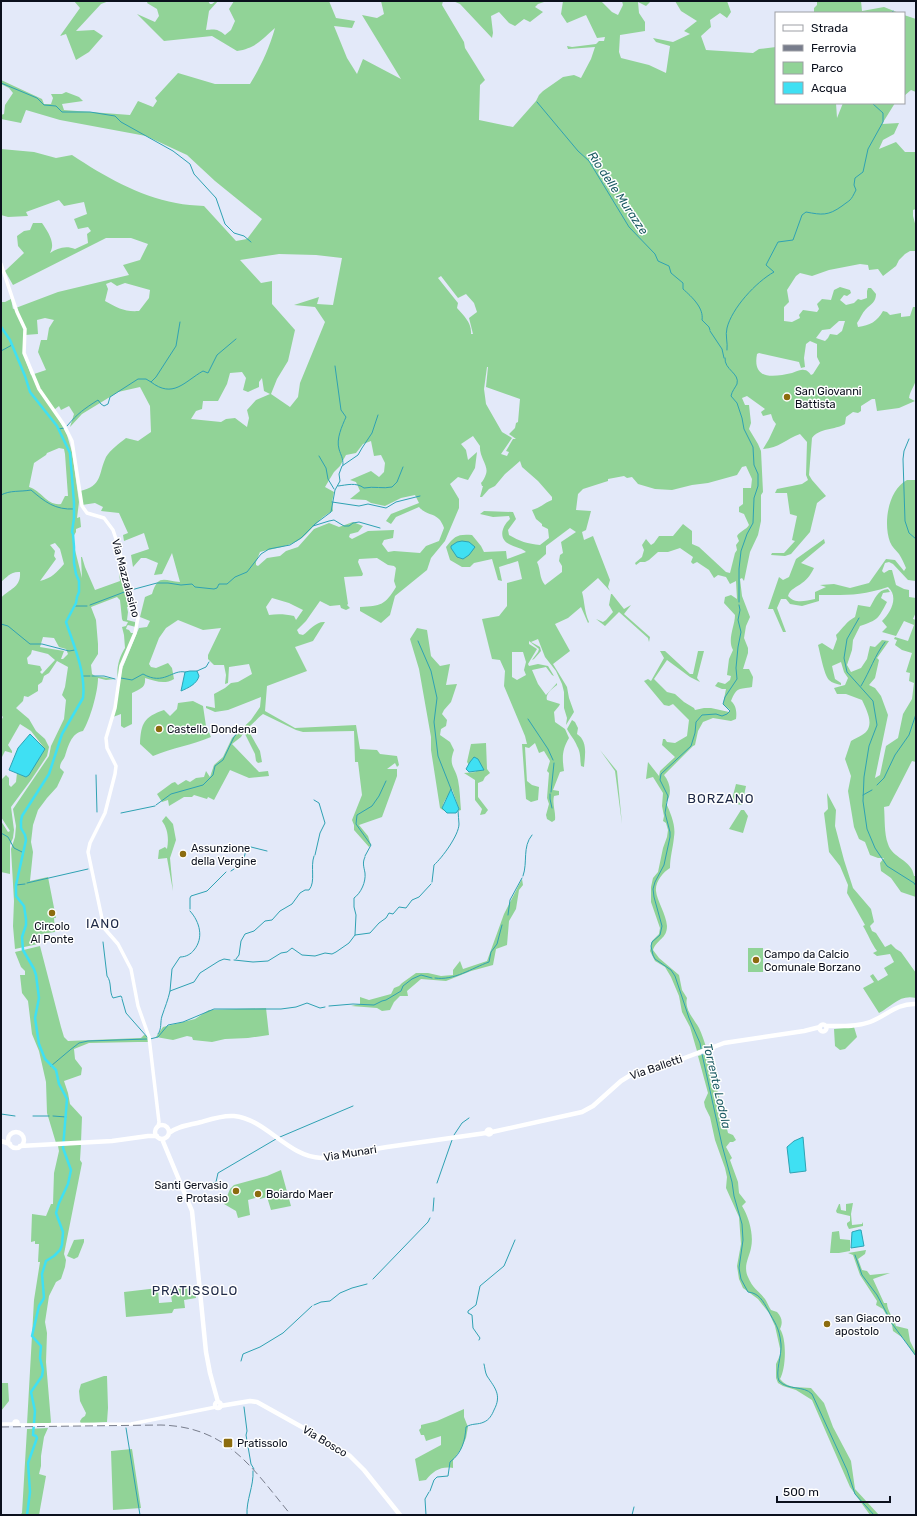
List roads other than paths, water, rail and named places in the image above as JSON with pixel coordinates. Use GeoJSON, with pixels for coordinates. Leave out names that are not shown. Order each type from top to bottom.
{"type":"FeatureCollection","features":[{"type":"Feature","properties":{"kind":"main road","name":"Via Mazzalasino"},"geometry":{"type":"LineString","coordinates":[[1,264],[17,312],[26,333],[24,353],[39,389],[64,425],[75,450],[82,506],[89,514],[104,518],[111,527],[117,542],[125,577],[138,615],[136,629],[122,663],[115,708],[106,740],[107,748],[116,766],[115,774],[105,811],[90,843],[88,852],[104,928],[118,944],[131,967],[138,1006],[149,1039],[158,1119],[157,1131]]}},
{"type":"Feature","properties":{"kind":"main road","name":"Via Balletti"},"geometry":{"type":"LineString","coordinates":[[489,1133],[582,1112],[593,1106],[621,1081],[631,1075],[666,1065],[716,1045],[732,1041],[865,1023],[906,1004],[916,1004]]}},
{"type":"Feature","properties":{"kind":"main road","name":"Via Munari"},"geometry":{"type":"LineString","coordinates":[[166,1136],[177,1128],[220,1117],[233,1116],[250,1121],[307,1156],[325,1158],[380,1148],[489,1133]]}},
{"type":"Feature","properties":{"kind":"main road"},"geometry":{"type":"LineString","coordinates":[[1,1424],[131,1424],[209,1409],[217,1403],[206,1352],[192,1211],[165,1144],[166,1126],[158,1119]]}},
{"type":"Feature","properties":{"kind":"main road","name":"Via Munari"},"geometry":{"type":"LineString","coordinates":[[157,1131],[166,1126],[177,1128]]}},
{"type":"Feature","properties":{"kind":"main road"},"geometry":{"type":"LineString","coordinates":[[1,1141],[15,1147],[112,1141],[148,1136],[157,1131],[166,1136]]}},
{"type":"Feature","properties":{"kind":"main road"},"geometry":{"type":"LineString","coordinates":[[1,1141],[16,1132],[21,1134],[27,1143],[32,1145]]}},
{"type":"Feature","properties":{"kind":"main road"},"geometry":{"type":"LineString","coordinates":[[9,1137],[10,1144]]}},
{"type":"Feature","properties":{"kind":"main road"},"geometry":{"type":"LineString","coordinates":[[20,1146],[23,1142],[23,1138]]}},
{"type":"Feature","properties":{"kind":"main road","name":"Via Bosco"},"geometry":{"type":"LineString","coordinates":[[217,1403],[228,1405],[250,1401],[261,1403],[337,1447],[350,1456],[364,1470],[400,1515]]}},
{"type":"Feature","properties":{"kind":"water"},"geometry":{"type":"Polygon","coordinates":[[[457,542],[469,542],[475,547],[469,555],[463,559],[457,557],[451,548],[451,546],[457,542]]]}},
{"type":"Feature","properties":{"kind":"water"},"geometry":{"type":"Polygon","coordinates":[[[197,671],[199,676],[198,679],[192,685],[181,691],[185,672],[197,671]]]}},
{"type":"Feature","properties":{"kind":"water"},"geometry":{"type":"Polygon","coordinates":[[[30,734],[45,749],[29,775],[26,777],[9,770],[18,748],[30,734]]]}},
{"type":"Feature","properties":{"kind":"water"},"geometry":{"type":"Polygon","coordinates":[[[474,757],[478,759],[484,770],[469,772],[466,769],[474,757]]]}},
{"type":"Feature","properties":{"kind":"water"},"geometry":{"type":"Polygon","coordinates":[[[451,789],[459,809],[456,813],[447,813],[442,808],[451,789]]]}},
{"type":"Feature","properties":{"kind":"water"},"geometry":{"type":"Polygon","coordinates":[[[803,1137],[806,1171],[790,1173],[787,1147],[794,1141],[803,1137]]]}},
{"type":"Feature","properties":{"kind":"water"},"geometry":{"type":"Polygon","coordinates":[[[861,1230],[864,1246],[851,1248],[852,1232],[861,1230]]]}},
{"type":"Feature","properties":{"kind":"waterway"},"geometry":{"type":"LineString","coordinates":[[1,83],[37,98],[44,105],[56,106],[62,112],[90,112],[115,116],[121,122],[173,151],[190,164],[194,174],[216,198],[225,224],[234,233],[244,236],[251,242]]}},
{"type":"Feature","properties":{"kind":"waterway","name":"Rio delle Murazze"},"geometry":{"type":"LineString","coordinates":[[537,102],[578,151],[589,161],[629,227],[655,254],[658,261],[669,266],[671,273],[683,283],[683,289],[697,303],[701,311],[702,320],[710,330]]}},
{"type":"Feature","properties":{"kind":"waterway","name":"Torrente Lodola"},"geometry":{"type":"LineString","coordinates":[[727,350],[726,331],[730,320],[739,304],[746,296],[760,282],[774,272],[766,265],[778,242],[793,240],[802,215],[806,212],[821,214],[833,212],[853,197],[856,190],[854,185],[855,178],[863,172],[868,149],[883,122],[883,113],[873,104]]}},
{"type":"Feature","properties":{"kind":"waterway"},"geometry":{"type":"LineString","coordinates":[[67,426],[78,414],[93,403],[98,400],[104,406],[108,404],[110,397],[138,379],[146,379],[151,382],[156,377],[176,346],[180,322]]}},
{"type":"Feature","properties":{"kind":"waterway"},"geometry":{"type":"LineString","coordinates":[[1,327],[10,340],[30,392],[57,426],[70,453],[74,503],[72,532],[74,563],[79,581],[79,592],[76,603],[66,622],[79,660],[83,679],[83,698],[62,734],[49,774],[22,816],[21,828],[26,840],[16,885],[16,896],[24,906],[26,919],[26,925],[22,937],[23,950],[36,975],[39,998],[35,1018],[39,1044],[45,1059],[56,1070],[59,1084],[67,1099],[63,1148],[71,1170],[68,1184],[56,1213],[63,1232],[62,1245],[60,1250],[46,1261],[42,1274],[44,1298],[39,1306],[32,1336],[41,1346],[40,1358],[43,1370],[42,1376],[31,1392],[35,1411],[33,1435],[37,1438],[28,1463],[30,1492],[27,1515]]}},
{"type":"Feature","properties":{"kind":"waterway","name":"Rio delle Murazze"},"geometry":{"type":"LineString","coordinates":[[710,331],[722,349],[724,358]]}},
{"type":"Feature","properties":{"kind":"waterway"},"geometry":{"type":"LineString","coordinates":[[151,382],[159,387],[172,389],[184,384],[203,371],[208,373],[217,355],[236,339]]}},
{"type":"Feature","properties":{"kind":"waterway"},"geometry":{"type":"LineString","coordinates":[[1,351],[12,345]]}},
{"type":"Feature","properties":{"kind":"waterway","name":"Torrente Lodola"},"geometry":{"type":"LineString","coordinates":[[725,358],[727,366],[737,380],[737,384],[731,396],[737,403],[744,429],[753,447],[754,465],[758,474],[758,486],[754,498],[753,523],[741,551],[739,569],[739,602]]}},
{"type":"Feature","properties":{"kind":"waterway"},"geometry":{"type":"LineString","coordinates":[[335,366],[341,410],[346,417],[338,441],[343,465]]}},
{"type":"Feature","properties":{"kind":"waterway"},"geometry":{"type":"LineString","coordinates":[[131,590],[157,583],[181,585],[192,584],[195,587],[214,589],[217,588],[219,584],[227,584],[235,577],[247,572],[261,554],[269,549],[290,545],[301,538],[315,524],[331,512],[335,490],[340,481],[339,474],[342,466],[358,455],[372,433],[378,415]]}},
{"type":"Feature","properties":{"kind":"waterway"},"geometry":{"type":"LineString","coordinates":[[59,429],[64,428]]}},
{"type":"Feature","properties":{"kind":"waterway"},"geometry":{"type":"LineString","coordinates":[[909,439],[904,451],[903,459],[905,521],[909,533],[916,539]]}},
{"type":"Feature","properties":{"kind":"waterway"},"geometry":{"type":"LineString","coordinates":[[319,456],[326,468],[328,479],[334,489]]}},
{"type":"Feature","properties":{"kind":"waterway"},"geometry":{"type":"LineString","coordinates":[[338,486],[351,484],[364,488],[392,487],[397,482],[403,467]]}},
{"type":"Feature","properties":{"kind":"waterway"},"geometry":{"type":"LineString","coordinates":[[1,495],[4,493],[31,490],[56,507],[74,509]]}},
{"type":"Feature","properties":{"kind":"waterway"},"geometry":{"type":"LineString","coordinates":[[332,502],[359,506],[368,504],[386,508],[396,502],[420,496]]}},
{"type":"Feature","properties":{"kind":"waterway"},"geometry":{"type":"LineString","coordinates":[[313,526],[334,520],[344,526],[349,526],[353,523],[359,522],[380,528]]}},
{"type":"Feature","properties":{"kind":"waterway"},"geometry":{"type":"LineString","coordinates":[[90,605],[127,591]]}},
{"type":"Feature","properties":{"kind":"waterway","name":"Torrente Lodola"},"geometry":{"type":"LineString","coordinates":[[701,1049],[675,976],[671,970],[655,959],[651,946],[652,942],[660,935],[662,926],[653,889],[664,865],[670,837],[665,813],[668,796],[660,780],[661,774],[691,746],[695,733],[696,722],[702,715],[716,714],[722,716],[730,711],[723,704],[725,697],[737,679],[736,668],[741,632],[738,620],[740,610],[739,605]]}},
{"type":"Feature","properties":{"kind":"waterway"},"geometry":{"type":"LineString","coordinates":[[75,606],[87,606]]}},
{"type":"Feature","properties":{"kind":"waterway"},"geometry":{"type":"LineString","coordinates":[[859,618],[847,639],[844,658],[847,672],[873,701],[877,725],[869,746],[864,777],[863,801],[867,829],[875,848],[887,866],[914,883],[916,886]]}},
{"type":"Feature","properties":{"kind":"waterway"},"geometry":{"type":"LineString","coordinates":[[1,624],[8,626],[30,644],[42,644],[69,651],[75,650]]}},
{"type":"Feature","properties":{"kind":"waterway"},"geometry":{"type":"LineString","coordinates":[[418,641],[431,671],[437,698],[434,722],[438,756],[451,789]]}},
{"type":"Feature","properties":{"kind":"waterway"},"geometry":{"type":"LineString","coordinates":[[861,686],[878,652],[885,642]]}},
{"type":"Feature","properties":{"kind":"waterway"},"geometry":{"type":"LineString","coordinates":[[197,671],[206,667],[209,662]]}},
{"type":"Feature","properties":{"kind":"waterway"},"geometry":{"type":"LineString","coordinates":[[121,678],[132,680],[143,674],[150,677],[162,678],[176,673],[185,672]]}},
{"type":"Feature","properties":{"kind":"waterway"},"geometry":{"type":"LineString","coordinates":[[83,676],[90,676]]}},
{"type":"Feature","properties":{"kind":"waterway"},"geometry":{"type":"LineString","coordinates":[[92,676],[104,676],[115,679]]}},
{"type":"Feature","properties":{"kind":"waterway"},"geometry":{"type":"LineString","coordinates":[[877,785],[884,778],[895,755],[909,735],[916,714]]}},
{"type":"Feature","properties":{"kind":"waterway"},"geometry":{"type":"LineString","coordinates":[[528,719],[548,749],[553,760]]}},
{"type":"Feature","properties":{"kind":"waterway"},"geometry":{"type":"LineString","coordinates":[[156,805],[171,794],[203,785],[213,775],[215,766],[223,760],[234,737],[241,729]]}},
{"type":"Feature","properties":{"kind":"waterway"},"geometry":{"type":"LineString","coordinates":[[551,792],[554,763]]}},
{"type":"Feature","properties":{"kind":"waterway"},"geometry":{"type":"LineString","coordinates":[[96,775],[97,812]]}},
{"type":"Feature","properties":{"kind":"waterway"},"geometry":{"type":"LineString","coordinates":[[365,856],[371,845],[356,824],[357,815],[372,806],[379,796],[386,781]]}},
{"type":"Feature","properties":{"kind":"waterway"},"geometry":{"type":"LineString","coordinates":[[863,795],[872,790]]}},
{"type":"Feature","properties":{"kind":"waterway"},"geometry":{"type":"LineString","coordinates":[[550,794],[552,808]]}},
{"type":"Feature","properties":{"kind":"waterway"},"geometry":{"type":"LineString","coordinates":[[314,800],[319,803],[325,823],[320,833],[315,855]]}},
{"type":"Feature","properties":{"kind":"waterway"},"geometry":{"type":"LineString","coordinates":[[121,813],[155,806]]}},
{"type":"Feature","properties":{"kind":"waterway"},"geometry":{"type":"LineString","coordinates":[[432,882],[434,865],[450,846],[458,829],[458,811]]}},
{"type":"Feature","properties":{"kind":"waterway"},"geometry":{"type":"LineString","coordinates":[[1,833],[8,837],[14,848],[22,852]]}},
{"type":"Feature","properties":{"kind":"waterway"},"geometry":{"type":"LineString","coordinates":[[523,876],[527,844],[532,835]]}},
{"type":"Feature","properties":{"kind":"waterway"},"geometry":{"type":"LineString","coordinates":[[237,867],[244,858],[247,846],[267,851]]}},
{"type":"Feature","properties":{"kind":"waterway"},"geometry":{"type":"LineString","coordinates":[[236,959],[239,955],[241,941],[245,934],[254,931],[265,921],[272,920],[280,911],[292,904],[300,893],[305,890],[309,890],[313,879],[314,856]]}},
{"type":"Feature","properties":{"kind":"waterway"},"geometry":{"type":"LineString","coordinates":[[355,935],[356,915],[354,898],[364,884],[365,873],[363,863],[365,857]]}},
{"type":"Feature","properties":{"kind":"waterway"},"geometry":{"type":"LineString","coordinates":[[27,883],[88,869]]}},
{"type":"Feature","properties":{"kind":"waterway"},"geometry":{"type":"LineString","coordinates":[[190,909],[191,896],[207,891],[226,872]]}},
{"type":"Feature","properties":{"kind":"waterway"},"geometry":{"type":"LineString","coordinates":[[508,915],[510,900],[522,878]]}},
{"type":"Feature","properties":{"kind":"waterway"},"geometry":{"type":"LineString","coordinates":[[16,885],[25,884]]}},
{"type":"Feature","properties":{"kind":"waterway"},"geometry":{"type":"LineString","coordinates":[[234,960],[253,962],[268,961],[292,948],[302,955],[315,956],[325,953],[332,954],[349,943],[355,935],[370,933],[386,918],[389,913],[393,914],[399,907],[406,908],[412,900],[419,897],[431,884]]}},
{"type":"Feature","properties":{"kind":"waterway"},"geometry":{"type":"LineString","coordinates":[[170,991],[172,969],[180,957],[186,956],[193,951],[199,940],[200,930],[190,911]]}},
{"type":"Feature","properties":{"kind":"waterway"},"geometry":{"type":"LineString","coordinates":[[435,978],[449,978],[456,976],[489,962],[491,952],[497,944],[502,925]]}},
{"type":"Feature","properties":{"kind":"waterway"},"geometry":{"type":"LineString","coordinates":[[103,942],[107,976],[109,978],[112,996],[113,998],[121,996],[122,998]]}},
{"type":"Feature","properties":{"kind":"waterway"},"geometry":{"type":"LineString","coordinates":[[158,1034],[170,991],[194,982],[200,973],[219,961],[224,959],[230,960]]}},
{"type":"Feature","properties":{"kind":"waterway"},"geometry":{"type":"LineString","coordinates":[[329,1006],[353,1004],[374,1005],[401,991],[403,986],[412,979],[421,975],[432,978]]}},
{"type":"Feature","properties":{"kind":"waterway"},"geometry":{"type":"LineString","coordinates":[[122,999],[126,1013],[148,1038]]}},
{"type":"Feature","properties":{"kind":"waterway"},"geometry":{"type":"LineString","coordinates":[[150,1039],[158,1037],[168,1025],[183,1022],[214,1009],[281,1009],[296,1007],[307,1003],[320,1008],[325,1007]]}},
{"type":"Feature","properties":{"kind":"waterway"},"geometry":{"type":"LineString","coordinates":[[51,1066],[79,1043],[88,1041],[147,1039]]}},
{"type":"Feature","properties":{"kind":"waterway","name":"Torrente Lodola"},"geometry":{"type":"LineString","coordinates":[[702,1054],[722,1145],[742,1224],[743,1240],[739,1268],[741,1279],[748,1292],[755,1294],[762,1301],[778,1329],[781,1344],[778,1373],[779,1381],[787,1386],[808,1391],[812,1394],[847,1470],[855,1494],[874,1515]]}},
{"type":"Feature","properties":{"kind":"waterway"},"geometry":{"type":"LineString","coordinates":[[280,1137],[353,1106]]}},
{"type":"Feature","properties":{"kind":"waterway"},"geometry":{"type":"LineString","coordinates":[[1,1114],[15,1116]]}},
{"type":"Feature","properties":{"kind":"waterway"},"geometry":{"type":"LineString","coordinates":[[33,1116],[49,1116]]}},
{"type":"Feature","properties":{"kind":"waterway"},"geometry":{"type":"LineString","coordinates":[[53,1116],[66,1117]]}},
{"type":"Feature","properties":{"kind":"waterway"},"geometry":{"type":"LineString","coordinates":[[454,1135],[462,1123],[469,1118]]}},
{"type":"Feature","properties":{"kind":"waterway"},"geometry":{"type":"LineString","coordinates":[[185,1187],[216,1182],[218,1173],[276,1139]]}},
{"type":"Feature","properties":{"kind":"waterway"},"geometry":{"type":"LineString","coordinates":[[437,1183],[452,1140]]}},
{"type":"Feature","properties":{"kind":"waterway"},"geometry":{"type":"LineString","coordinates":[[433,1211],[434,1198]]}},
{"type":"Feature","properties":{"kind":"waterway"},"geometry":{"type":"LineString","coordinates":[[373,1279],[428,1222],[430,1218]]}},
{"type":"Feature","properties":{"kind":"waterway"},"geometry":{"type":"LineString","coordinates":[[479,1340],[480,1338],[473,1328],[472,1315],[468,1313],[468,1311],[476,1305],[480,1286],[504,1266],[515,1240]]}},
{"type":"Feature","properties":{"kind":"waterway"},"geometry":{"type":"LineString","coordinates":[[855,1255],[862,1275],[877,1295],[893,1325],[916,1356]]}},
{"type":"Feature","properties":{"kind":"waterway"},"geometry":{"type":"LineString","coordinates":[[314,1305],[321,1302],[330,1301],[340,1293],[367,1284]]}},
{"type":"Feature","properties":{"kind":"waterway"},"geometry":{"type":"LineString","coordinates":[[241,1361],[243,1354],[260,1347],[283,1333],[312,1306]]}},
{"type":"Feature","properties":{"kind":"waterway"},"geometry":{"type":"LineString","coordinates":[[430,1491],[434,1480],[437,1477],[448,1476],[450,1462],[460,1451],[465,1437],[466,1427],[482,1423],[487,1420],[496,1405],[496,1392],[493,1384],[485,1372],[484,1364]]}},
{"type":"Feature","properties":{"kind":"waterway"},"geometry":{"type":"LineString","coordinates":[[244,1407],[247,1431],[246,1435],[251,1464],[254,1469]]}},
{"type":"Feature","properties":{"kind":"waterway"},"geometry":{"type":"LineString","coordinates":[[126,1428],[140,1515]]}},
{"type":"Feature","properties":{"kind":"waterway"},"geometry":{"type":"LineString","coordinates":[[247,1515],[253,1471]]}},
{"type":"Feature","properties":{"kind":"waterway"},"geometry":{"type":"LineString","coordinates":[[426,1515],[425,1499],[429,1492]]}},
{"type":"Feature","properties":{"kind":"waterway"},"geometry":{"type":"LineString","coordinates":[[632,1515],[634,1507]]}},
{"type":"Feature","properties":{"kind":"railway"},"geometry":{"type":"LineString","coordinates":[[1,1427],[161,1425],[184,1428],[204,1433],[221,1442],[250,1466],[291,1515]]}},
{"type":"Feature","properties":{"kind":"place","name":"San Giovanni Battista"},"geometry":{"type":"Point","coordinates":[787,397]}},
{"type":"Feature","properties":{"kind":"place","name":"Castello Dondena"},"geometry":{"type":"Point","coordinates":[159,729]}},
{"type":"Feature","properties":{"kind":"place","name":"Assunzione della Vergine"},"geometry":{"type":"Point","coordinates":[183,854]}},
{"type":"Feature","properties":{"kind":"place","name":"Circolo Al Ponte"},"geometry":{"type":"Point","coordinates":[52,913]}},
{"type":"Feature","properties":{"kind":"place","name":"Campo da Calcio Comunale Borzano"},"geometry":{"type":"Point","coordinates":[756,960]}},
{"type":"Feature","properties":{"kind":"place","name":"Santi Gervasio e Protasio"},"geometry":{"type":"Point","coordinates":[236,1191]}},
{"type":"Feature","properties":{"kind":"place","name":"Boiardo Maer"},"geometry":{"type":"Point","coordinates":[258,1194]}},
{"type":"Feature","properties":{"kind":"place","name":"san Giacomo apostolo"},"geometry":{"type":"Point","coordinates":[827,1324]}},
{"type":"Feature","properties":{"kind":"place","name":"Pratissolo"},"geometry":{"type":"Point","coordinates":[228,1443]}},
{"type":"Feature","properties":{"kind":"district","name":"BORZANO"},"geometry":{"type":"Point","coordinates":[721,798]}},
{"type":"Feature","properties":{"kind":"district","name":"IANO"},"geometry":{"type":"Point","coordinates":[103,923]}},
{"type":"Feature","properties":{"kind":"district","name":"PRATISSOLO"},"geometry":{"type":"Point","coordinates":[195,1290]}}]}
